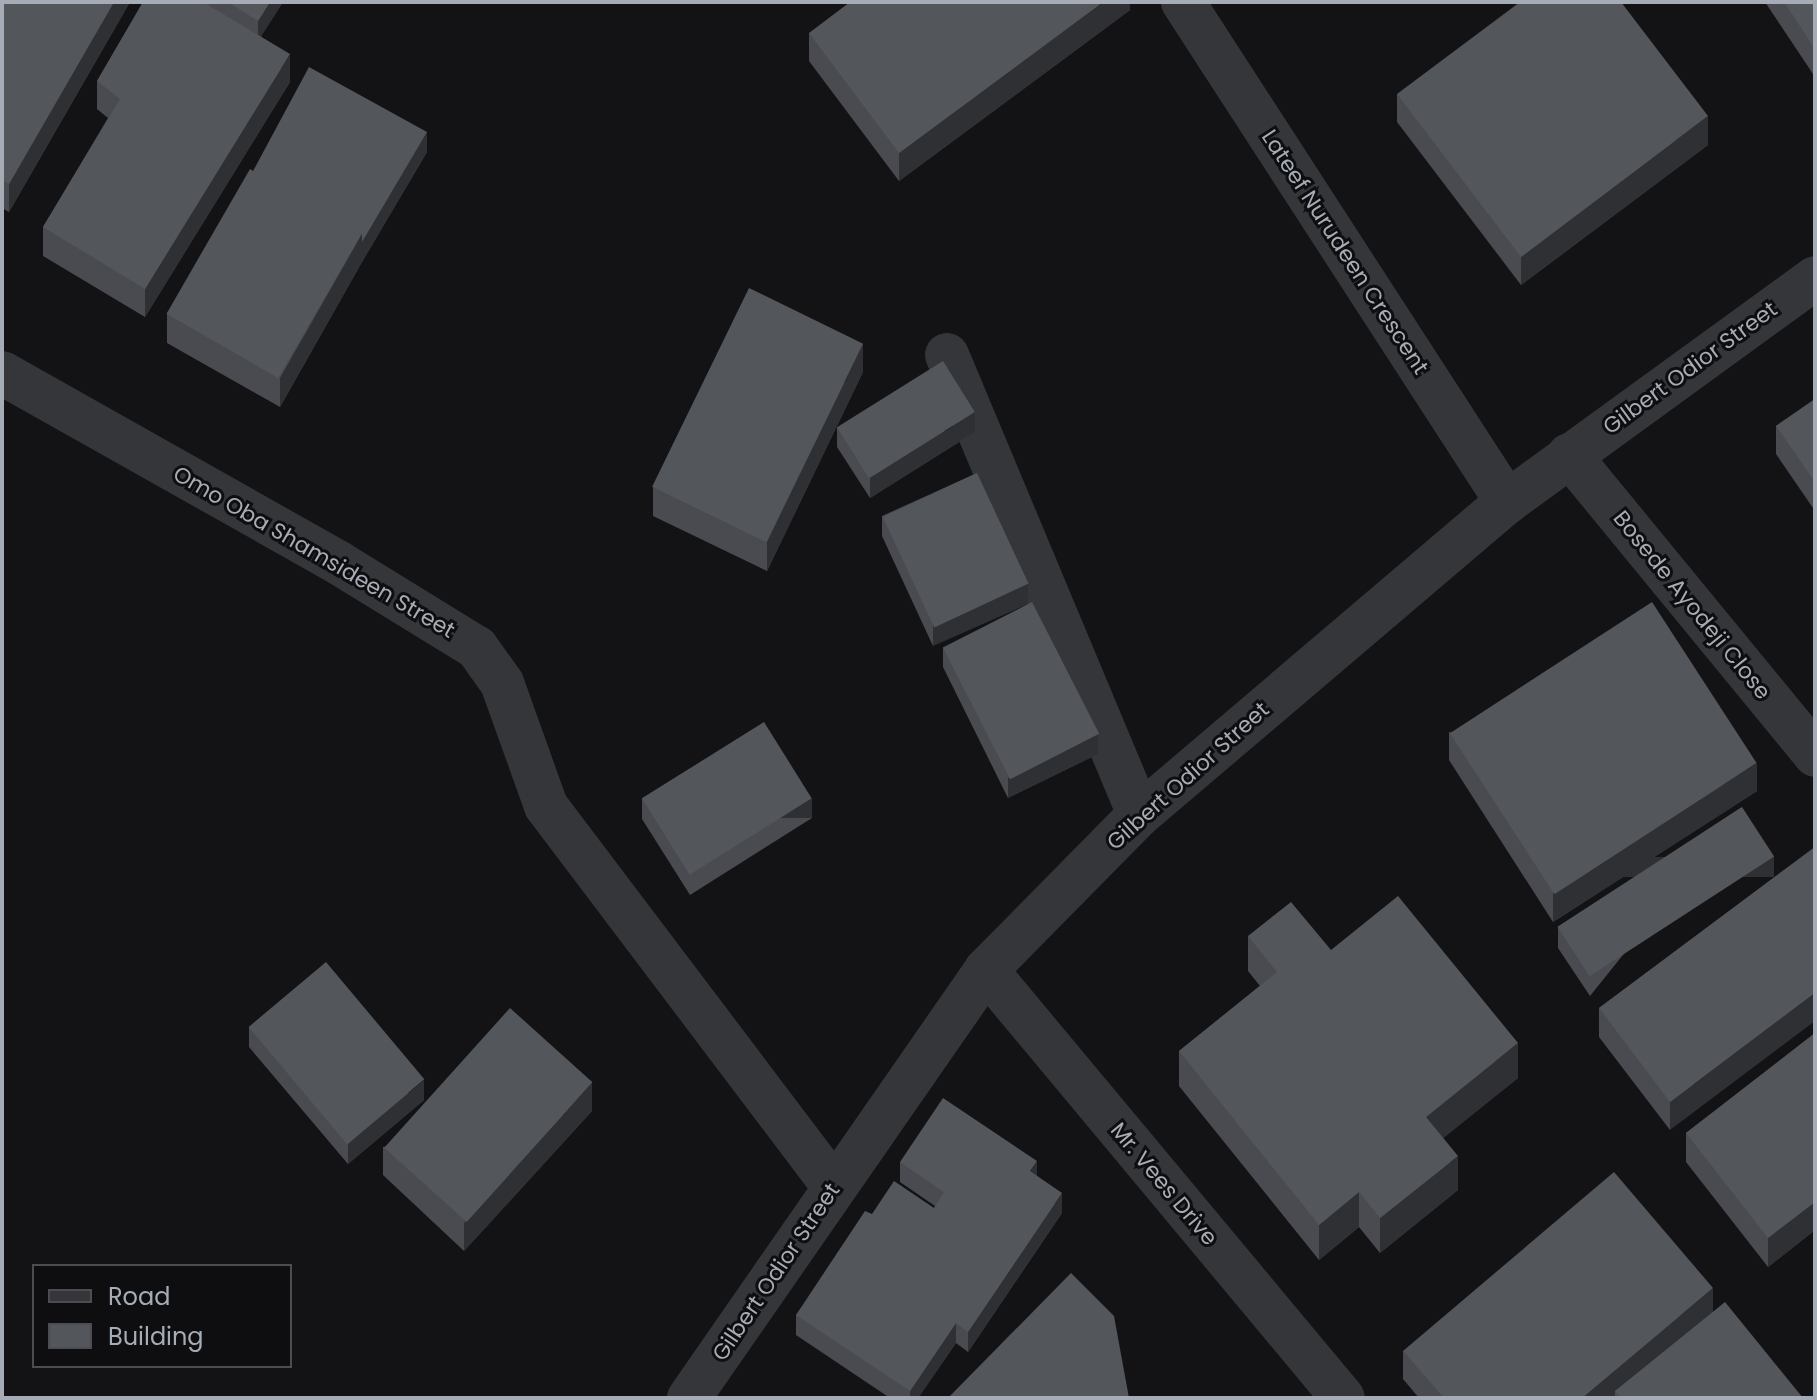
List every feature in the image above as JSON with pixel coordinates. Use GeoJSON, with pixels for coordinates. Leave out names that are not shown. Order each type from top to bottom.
{"type":"FeatureCollection","features":[{"type":"Feature","properties":{"kind":"street","name":"Lateef Nurudeen Crescent"},"geometry":{"type":"LineString","coordinates":[[1183,2],[1507,502]]}},
{"type":"Feature","properties":{"kind":"street","name":"Gilbert Odior Street"},"geometry":{"type":"LineString","coordinates":[[689,1398],[833,1186],[986,970],[1139,815],[1507,502],[1815,278]]}},
{"type":"Feature","properties":{"kind":"street"},"geometry":{"type":"LineString","coordinates":[[947,355],[1139,815]]}},
{"type":"Feature","properties":{"kind":"street","name":"Omo Oba Shamsideen Street"},"geometry":{"type":"LineString","coordinates":[[2,373],[339,563],[477,648],[502,683],[546,806],[833,1186]]}},
{"type":"Feature","properties":{"kind":"street","name":"Bosede Ayodeji Close"},"geometry":{"type":"LineString","coordinates":[[1569,455],[1815,755]]}},
{"type":"Feature","properties":{"kind":"street","name":"Mr. Vees Drive"},"geometry":{"type":"LineString","coordinates":[[986,970],[1343,1398]]}},
{"type":"Feature","properties":{"kind":"building"},"geometry":{"type":"Polygon","coordinates":[[[2,2],[114,2],[9,184],[2,180],[2,2]]]}},
{"type":"Feature","properties":{"kind":"building"},"geometry":{"type":"Polygon","coordinates":[[[143,2],[203,2],[290,54],[145,289],[43,227],[120,99],[97,81],[143,2]]]}},
{"type":"Feature","properties":{"kind":"building"},"geometry":{"type":"Polygon","coordinates":[[[228,2],[270,2],[258,21],[228,2]]]}},
{"type":"Feature","properties":{"kind":"building"},"geometry":{"type":"Polygon","coordinates":[[[850,2],[1103,2],[899,153],[809,33],[850,2]]]}},
{"type":"Feature","properties":{"kind":"building"},"geometry":{"type":"Polygon","coordinates":[[[1520,2],[1621,2],[1708,116],[1521,257],[1397,94],[1520,2]]]}},
{"type":"Feature","properties":{"kind":"building"},"geometry":{"type":"Polygon","coordinates":[[[1784,2],[1815,2],[1815,49],[1784,2]]]}},
{"type":"Feature","properties":{"kind":"building"},"geometry":{"type":"Polygon","coordinates":[[[309,67],[427,132],[362,242],[362,234],[253,171],[309,67]]]}},
{"type":"Feature","properties":{"kind":"building"},"geometry":{"type":"Polygon","coordinates":[[[250,169],[362,234],[278,378],[166,314],[250,169]]]}},
{"type":"Feature","properties":{"kind":"building"},"geometry":{"type":"Polygon","coordinates":[[[749,288],[863,344],[766,542],[652,487],[749,288]]]}},
{"type":"Feature","properties":{"kind":"building"},"geometry":{"type":"Polygon","coordinates":[[[943,361],[975,412],[869,478],[837,427],[943,361]]]}},
{"type":"Feature","properties":{"kind":"building"},"geometry":{"type":"Polygon","coordinates":[[[1815,399],[1815,482],[1776,426],[1815,399]]]}},
{"type":"Feature","properties":{"kind":"building"},"geometry":{"type":"Polygon","coordinates":[[[977,473],[1029,584],[934,628],[883,517],[977,473]]]}},
{"type":"Feature","properties":{"kind":"building"},"geometry":{"type":"Polygon","coordinates":[[[1032,602],[1099,734],[1010,779],[943,647],[1032,602]]]}},
{"type":"Feature","properties":{"kind":"building"},"geometry":{"type":"Polygon","coordinates":[[[1652,602],[1757,763],[1554,894],[1450,733],[1652,602]]]}},
{"type":"Feature","properties":{"kind":"building"},"geometry":{"type":"Polygon","coordinates":[[[764,722],[812,798],[690,875],[642,798],[764,722]]]}},
{"type":"Feature","properties":{"kind":"building"},"geometry":{"type":"Polygon","coordinates":[[[1742,807],[1774,856],[1590,976],[1557,927],[1742,807]]]}},
{"type":"Feature","properties":{"kind":"building"},"geometry":{"type":"Polygon","coordinates":[[[1815,847],[1815,993],[1670,1102],[1599,1008],[1815,847]]]}},
{"type":"Feature","properties":{"kind":"building"},"geometry":{"type":"Polygon","coordinates":[[[1398,896],[1518,1043],[1426,1117],[1458,1156],[1380,1218],[1359,1192],[1319,1225],[1179,1051],[1277,972],[1248,936],[1291,902],[1331,950],[1398,896]]]}},
{"type":"Feature","properties":{"kind":"building"},"geometry":{"type":"Polygon","coordinates":[[[326,962],[424,1079],[347,1144],[249,1027],[326,962]]]}},
{"type":"Feature","properties":{"kind":"building"},"geometry":{"type":"Polygon","coordinates":[[[510,1008],[592,1082],[467,1222],[384,1148],[510,1008]]]}},
{"type":"Feature","properties":{"kind":"building"},"geometry":{"type":"Polygon","coordinates":[[[1815,1033],[1815,1202],[1768,1238],[1686,1133],[1815,1033]]]}},
{"type":"Feature","properties":{"kind":"building"},"geometry":{"type":"Polygon","coordinates":[[[943,1098],[1037,1161],[1030,1171],[1062,1193],[968,1332],[956,1323],[910,1391],[796,1315],[865,1211],[872,1214],[894,1181],[934,1208],[944,1192],[900,1162],[943,1098]]]}},
{"type":"Feature","properties":{"kind":"building"},"geometry":{"type":"Polygon","coordinates":[[[1614,1172],[1713,1288],[1582,1398],[1444,1398],[1403,1351],[1614,1172]]]}},
{"type":"Feature","properties":{"kind":"building"},"geometry":{"type":"Polygon","coordinates":[[[1071,1273],[1114,1316],[1129,1398],[948,1398],[1071,1273]]]}},
{"type":"Feature","properties":{"kind":"building"},"geometry":{"type":"Polygon","coordinates":[[[1725,1302],[1803,1398],[1621,1398],[1615,1391],[1725,1302]]]}}]}
